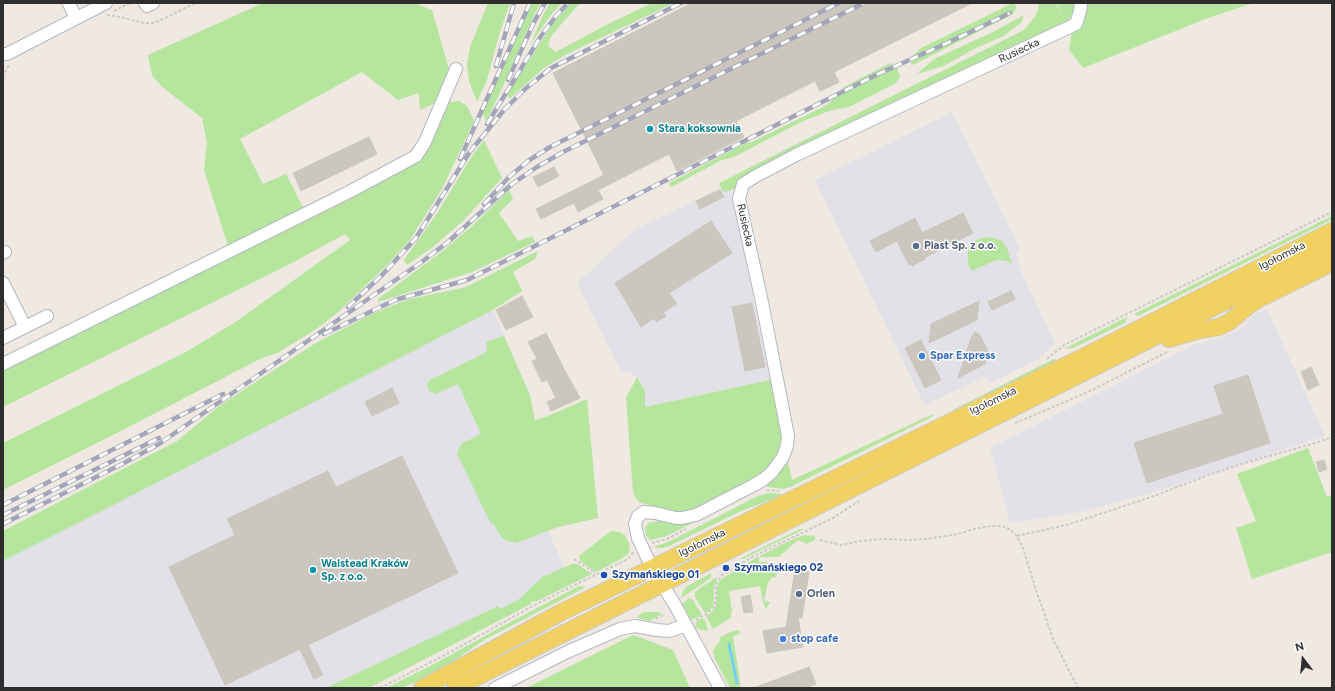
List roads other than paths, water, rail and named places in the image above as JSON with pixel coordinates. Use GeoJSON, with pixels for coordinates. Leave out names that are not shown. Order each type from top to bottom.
{"type":"FeatureCollection","features":[{"type":"Feature","properties":{"kind":"main road","name":"Igołomska"},"geometry":{"type":"LineString","coordinates":[[422,688],[560,613],[1066,366],[1328,232]]}},
{"type":"Feature","properties":{"kind":"main road","name":"Igołomska"},"geometry":{"type":"LineString","coordinates":[[455,688],[1332,248]]}},
{"type":"Feature","properties":{"kind":"main road"},"geometry":{"type":"LineString","coordinates":[[1120,355],[1182,335],[1219,327],[1229,322],[1257,300],[1332,263]]}},
{"type":"Feature","properties":{"kind":"street"},"geometry":{"type":"LineString","coordinates":[[145,3],[147,6],[153,3]]}},
{"type":"Feature","properties":{"kind":"street","name":"Rusiecka"},"geometry":{"type":"LineString","coordinates":[[652,568],[636,534],[635,521],[638,516],[644,512],[676,518],[696,515],[764,479],[778,466],[787,446],[788,436],[768,331],[739,199],[743,184],[796,155],[1076,24],[1080,11],[1080,3]]}},
{"type":"Feature","properties":{"kind":"street"},"geometry":{"type":"LineString","coordinates":[[69,4],[76,18]]}},
{"type":"Feature","properties":{"kind":"street"},"geometry":{"type":"LineString","coordinates":[[4,56],[100,4]]}},
{"type":"Feature","properties":{"kind":"street"},"geometry":{"type":"LineString","coordinates":[[3,364],[349,192],[416,156],[425,142],[456,69]]}},
{"type":"Feature","properties":{"kind":"street"},"geometry":{"type":"LineString","coordinates":[[3,284],[26,327]]}},
{"type":"Feature","properties":{"kind":"street"},"geometry":{"type":"LineString","coordinates":[[3,338],[47,316]]}},
{"type":"Feature","properties":{"kind":"street"},"geometry":{"type":"LineString","coordinates":[[652,568],[686,625],[720,688]]}},
{"type":"Feature","properties":{"kind":"street"},"geometry":{"type":"LineString","coordinates":[[495,688],[567,652],[620,629],[635,626],[669,631],[686,625]]}},
{"type":"Feature","properties":{"kind":"waterway"},"geometry":{"type":"LineString","coordinates":[[729,644],[737,683]]}},
{"type":"Feature","properties":{"kind":"railway"},"geometry":{"type":"LineString","coordinates":[[496,66],[514,3]]}},
{"type":"Feature","properties":{"kind":"railway"},"geometry":{"type":"LineString","coordinates":[[460,159],[530,3]]}},
{"type":"Feature","properties":{"kind":"railway"},"geometry":{"type":"LineString","coordinates":[[508,80],[534,22],[545,3]]}},
{"type":"Feature","properties":{"kind":"railway"},"geometry":{"type":"LineString","coordinates":[[487,124],[541,36],[568,3]]}},
{"type":"Feature","properties":{"kind":"railway"},"geometry":{"type":"LineString","coordinates":[[348,307],[382,275],[416,238],[469,153],[504,110],[525,89],[551,68],[681,3]]}},
{"type":"Feature","properties":{"kind":"railway"},"geometry":{"type":"LineString","coordinates":[[484,204],[509,177],[528,161],[550,147],[839,3]]}},
{"type":"Feature","properties":{"kind":"railway"},"geometry":{"type":"LineString","coordinates":[[3,524],[159,444],[423,261],[448,242],[512,184],[537,167],[563,152],[864,3]]}},
{"type":"Feature","properties":{"kind":"railway"},"geometry":{"type":"LineString","coordinates":[[324,334],[395,300],[467,280],[878,74],[1010,13]]}},
{"type":"Feature","properties":{"kind":"railway"},"geometry":{"type":"LineString","coordinates":[[3,505],[223,394]]}},
{"type":"Feature","properties":{"kind":"railway"},"geometry":{"type":"LineString","coordinates":[[3,515],[159,438]]}},
{"type":"Feature","properties":{"kind":"place","name":"Stara koksownia"},"geometry":{"type":"Point","coordinates":[650,129]}},
{"type":"Feature","properties":{"kind":"place","name":"Piast Sp. z o.o."},"geometry":{"type":"Point","coordinates":[916,246]}},
{"type":"Feature","properties":{"kind":"place","name":"Spar Express"},"geometry":{"type":"Point","coordinates":[922,356]}},
{"type":"Feature","properties":{"kind":"place","name":"Szymańskiego 02"},"geometry":{"type":"Point","coordinates":[726,568]}},
{"type":"Feature","properties":{"kind":"place","name":"Walstead Kraków Sp. z o.o."},"geometry":{"type":"Point","coordinates":[313,570]}},
{"type":"Feature","properties":{"kind":"place","name":"Szymańskiego 01"},"geometry":{"type":"Point","coordinates":[604,575]}},
{"type":"Feature","properties":{"kind":"place","name":"Orlen"},"geometry":{"type":"Point","coordinates":[799,594]}},
{"type":"Feature","properties":{"kind":"place","name":"stop cafe"},"geometry":{"type":"Point","coordinates":[783,639]}}]}
